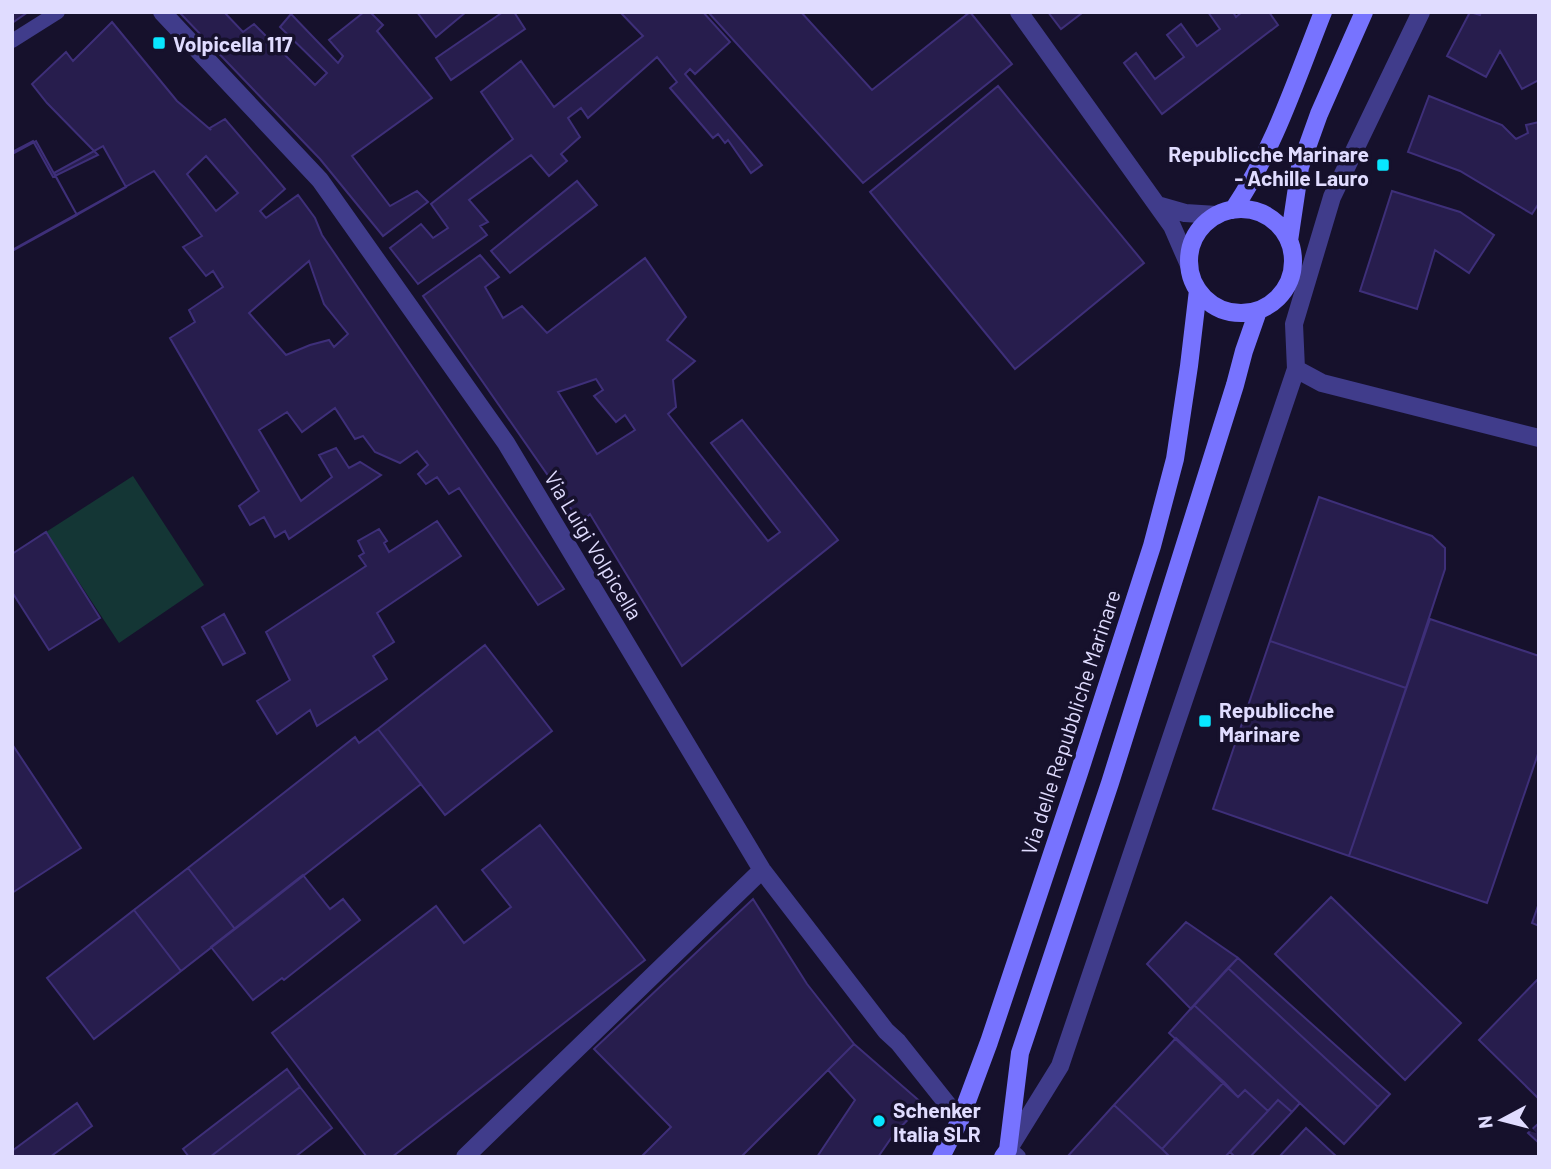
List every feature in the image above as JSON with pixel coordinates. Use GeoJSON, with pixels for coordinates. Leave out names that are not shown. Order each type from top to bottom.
{"type":"FeatureCollection","features":[{"type":"Feature","properties":{"kind":"main road"},"geometry":{"type":"LineString","coordinates":[[1189,265],[1194,240],[1204,226],[1225,213],[1258,172],[1277,132],[1323,12]]}},
{"type":"Feature","properties":{"kind":"main road"},"geometry":{"type":"LineString","coordinates":[[1198,290],[1209,302],[1224,310],[1241,313],[1258,311],[1279,297],[1289,282],[1293,266],[1289,241],[1300,167],[1319,114],[1364,12]]}},
{"type":"Feature","properties":{"kind":"main road"},"geometry":{"type":"LineString","coordinates":[[1225,213],[1250,210],[1266,216],[1280,226],[1289,241]]}},
{"type":"Feature","properties":{"kind":"main road","name":"Via delle Repubbliche Marinare"},"geometry":{"type":"LineString","coordinates":[[941,1157],[960,1120],[1079,773],[1152,546],[1175,459],[1189,366],[1198,290],[1189,265]]}},
{"type":"Feature","properties":{"kind":"main road"},"geometry":{"type":"LineString","coordinates":[[1009,1154],[1020,1053],[1110,783],[1258,311]]}},
{"type":"Feature","properties":{"kind":"street","name":"Via Luigi Volpicella"},"geometry":{"type":"LineString","coordinates":[[162,12],[320,180],[506,443],[762,870],[886,1031],[898,1042],[960,1120]]}},
{"type":"Feature","properties":{"kind":"street"},"geometry":{"type":"LineString","coordinates":[[1020,12],[1157,205],[1171,226],[1189,265]]}},
{"type":"Feature","properties":{"kind":"street"},"geometry":{"type":"LineString","coordinates":[[1009,1154],[1060,1066],[1296,369],[1294,324],[1332,197],[1421,12]]}},
{"type":"Feature","properties":{"kind":"street"},"geometry":{"type":"LineString","coordinates":[[1157,205],[1185,214],[1225,213]]}},
{"type":"Feature","properties":{"kind":"street"},"geometry":{"type":"LineString","coordinates":[[1296,369],[1322,383],[1539,438]]}},
{"type":"Feature","properties":{"kind":"street"},"geometry":{"type":"LineString","coordinates":[[465,1157],[762,870]]}},
{"type":"Feature","properties":{"kind":"lane"},"geometry":{"type":"LineString","coordinates":[[12,41],[58,12]]}},
{"type":"Feature","properties":{"kind":"green space"},"geometry":{"type":"Polygon","coordinates":[[[133,476],[204,585],[119,643],[46,532],[133,476]]]}},
{"type":"Feature","properties":{"kind":"building"},"geometry":{"type":"Polygon","coordinates":[[[12,12],[28,12],[12,23],[12,12]]]}},
{"type":"Feature","properties":{"kind":"building"},"geometry":{"type":"Polygon","coordinates":[[[179,12],[224,12],[243,32],[254,24],[315,85],[327,73],[280,27],[291,14],[338,63],[343,56],[329,40],[364,12],[370,12],[383,25],[377,31],[432,98],[352,156],[390,206],[417,191],[428,202],[383,236],[320,159],[179,12]]]}},
{"type":"Feature","properties":{"kind":"building"},"geometry":{"type":"Polygon","coordinates":[[[417,12],[466,12],[436,37],[417,12]]]}},
{"type":"Feature","properties":{"kind":"building"},"geometry":{"type":"Polygon","coordinates":[[[503,12],[514,12],[525,29],[451,80],[436,58],[503,12]]]}},
{"type":"Feature","properties":{"kind":"building"},"geometry":{"type":"Polygon","coordinates":[[[620,12],[703,12],[730,42],[695,74],[690,69],[685,74],[762,165],[751,173],[728,140],[725,143],[718,134],[713,138],[670,88],[677,82],[657,57],[588,118],[581,108],[568,118],[580,137],[561,154],[567,161],[549,176],[531,155],[469,200],[488,222],[480,226],[487,235],[418,284],[390,248],[421,224],[433,238],[448,228],[431,204],[513,139],[481,92],[521,61],[554,107],[643,36],[620,12]]]}},
{"type":"Feature","properties":{"kind":"building"},"geometry":{"type":"Polygon","coordinates":[[[708,12],[801,12],[872,90],[970,12],[1012,64],[863,183],[708,12]]]}},
{"type":"Feature","properties":{"kind":"building"},"geometry":{"type":"Polygon","coordinates":[[[1048,12],[1082,12],[1082,13],[1061,29],[1048,12]]]}},
{"type":"Feature","properties":{"kind":"building"},"geometry":{"type":"Polygon","coordinates":[[[1208,12],[1233,12],[1236,17],[1242,12],[1269,12],[1278,25],[1162,114],[1124,63],[1136,53],[1155,79],[1184,57],[1167,35],[1181,24],[1197,46],[1220,29],[1208,12]]]}},
{"type":"Feature","properties":{"kind":"building"},"geometry":{"type":"Polygon","coordinates":[[[1470,12],[1480,15],[1481,12],[1537,12],[1539,80],[1522,89],[1500,51],[1486,77],[1447,56],[1470,12]]]}},
{"type":"Feature","properties":{"kind":"building"},"geometry":{"type":"Polygon","coordinates":[[[112,22],[177,101],[211,130],[210,128],[225,119],[285,189],[260,211],[266,218],[298,195],[315,218],[322,235],[564,589],[538,605],[459,488],[449,494],[437,477],[426,484],[418,474],[428,465],[417,451],[400,463],[375,452],[363,436],[355,439],[335,408],[302,432],[287,412],[259,430],[301,501],[332,477],[319,455],[336,448],[349,468],[360,462],[381,475],[289,539],[285,531],[275,537],[264,517],[250,525],[239,506],[259,491],[170,338],[195,322],[189,310],[223,287],[213,271],[206,276],[183,247],[202,236],[154,171],[12,250],[12,152],[33,141],[53,177],[98,155],[32,84],[66,52],[73,61],[112,22]],[[206,156],[187,174],[216,211],[238,193],[206,156]],[[309,261],[249,313],[286,355],[329,340],[334,347],[348,334],[324,304],[309,261]]]}},
{"type":"Feature","properties":{"kind":"building"},"geometry":{"type":"Polygon","coordinates":[[[998,86],[1144,263],[1015,369],[870,192],[998,86]]]}},
{"type":"Feature","properties":{"kind":"building"},"geometry":{"type":"Polygon","coordinates":[[[1429,96],[1502,125],[1516,139],[1528,133],[1526,125],[1539,122],[1539,203],[1532,214],[1460,171],[1408,152],[1429,96]]]}},
{"type":"Feature","properties":{"kind":"building"},"geometry":{"type":"Polygon","coordinates":[[[36,141],[77,215],[12,251],[12,154],[36,141]]]}},
{"type":"Feature","properties":{"kind":"building"},"geometry":{"type":"Polygon","coordinates":[[[103,146],[126,187],[77,215],[54,173],[103,146]]]}},
{"type":"Feature","properties":{"kind":"building"},"geometry":{"type":"Polygon","coordinates":[[[577,181],[597,205],[510,273],[491,251],[577,181]]]}},
{"type":"Feature","properties":{"kind":"building"},"geometry":{"type":"Polygon","coordinates":[[[1392,191],[1460,212],[1494,235],[1469,273],[1435,250],[1417,309],[1360,291],[1392,191]]]}},
{"type":"Feature","properties":{"kind":"building"},"geometry":{"type":"Polygon","coordinates":[[[480,255],[499,277],[485,287],[503,318],[522,306],[547,333],[645,258],[686,317],[667,340],[695,361],[673,380],[676,407],[668,414],[768,541],[780,532],[711,443],[742,420],[838,540],[682,666],[590,514],[581,523],[423,296],[480,255]],[[596,379],[558,392],[597,454],[635,430],[625,415],[616,422],[594,396],[603,390],[596,379]]]}},
{"type":"Feature","properties":{"kind":"building"},"geometry":{"type":"Polygon","coordinates":[[[1319,497],[1432,536],[1445,548],[1445,569],[1406,688],[1270,641],[1319,497]]]}},
{"type":"Feature","properties":{"kind":"building"},"geometry":{"type":"Polygon","coordinates":[[[437,521],[461,556],[377,613],[394,642],[373,656],[387,679],[317,726],[310,710],[277,734],[257,701],[290,680],[266,632],[366,566],[359,556],[364,553],[358,541],[379,529],[387,541],[384,543],[389,552],[437,521]]]}},
{"type":"Feature","properties":{"kind":"building"},"geometry":{"type":"Polygon","coordinates":[[[46,532],[100,618],[49,650],[12,592],[12,554],[46,532]]]}},
{"type":"Feature","properties":{"kind":"building"},"geometry":{"type":"Polygon","coordinates":[[[224,614],[245,653],[223,665],[202,627],[224,614]]]}},
{"type":"Feature","properties":{"kind":"building"},"geometry":{"type":"Polygon","coordinates":[[[1430,619],[1539,656],[1539,751],[1487,903],[1349,856],[1430,619]]]}},
{"type":"Feature","properties":{"kind":"building"},"geometry":{"type":"Polygon","coordinates":[[[1270,641],[1406,688],[1349,856],[1213,809],[1270,641]]]}},
{"type":"Feature","properties":{"kind":"building"},"geometry":{"type":"Polygon","coordinates":[[[485,645],[552,731],[445,815],[378,729],[485,645]]]}},
{"type":"Feature","properties":{"kind":"building"},"geometry":{"type":"Polygon","coordinates":[[[378,729],[421,784],[235,929],[188,868],[355,737],[359,743],[378,729]]]}},
{"type":"Feature","properties":{"kind":"building"},"geometry":{"type":"Polygon","coordinates":[[[12,744],[81,848],[12,893],[12,744]]]}},
{"type":"Feature","properties":{"kind":"building"},"geometry":{"type":"Polygon","coordinates":[[[540,825],[645,960],[392,1157],[367,1157],[272,1033],[436,906],[464,943],[511,907],[482,870],[540,825]]]}},
{"type":"Feature","properties":{"kind":"building"},"geometry":{"type":"Polygon","coordinates":[[[188,868],[235,929],[181,971],[134,910],[188,868]]]}},
{"type":"Feature","properties":{"kind":"building"},"geometry":{"type":"Polygon","coordinates":[[[303,875],[330,909],[343,899],[360,920],[284,980],[282,978],[253,1000],[211,947],[303,875]]]}},
{"type":"Feature","properties":{"kind":"building"},"geometry":{"type":"Polygon","coordinates":[[[1331,897],[1461,1023],[1405,1080],[1275,954],[1331,897]]]}},
{"type":"Feature","properties":{"kind":"building"},"geometry":{"type":"Polygon","coordinates":[[[753,899],[807,984],[854,1044],[741,1157],[641,1157],[671,1127],[594,1049],[753,899]]]}},
{"type":"Feature","properties":{"kind":"building"},"geometry":{"type":"Polygon","coordinates":[[[1539,903],[1539,926],[1532,923],[1539,903]]]}},
{"type":"Feature","properties":{"kind":"building"},"geometry":{"type":"Polygon","coordinates":[[[134,910],[181,971],[94,1039],[47,978],[134,910]]]}},
{"type":"Feature","properties":{"kind":"building"},"geometry":{"type":"Polygon","coordinates":[[[1186,922],[1238,958],[1191,1009],[1147,964],[1186,922]]]}},
{"type":"Feature","properties":{"kind":"building"},"geometry":{"type":"Polygon","coordinates":[[[1238,958],[1390,1094],[1378,1107],[1228,968],[1238,958]]]}},
{"type":"Feature","properties":{"kind":"building"},"geometry":{"type":"Polygon","coordinates":[[[1228,968],[1378,1107],[1344,1144],[1194,1005],[1228,968]]]}},
{"type":"Feature","properties":{"kind":"building"},"geometry":{"type":"Polygon","coordinates":[[[1539,978],[1539,1099],[1479,1040],[1539,978]]]}},
{"type":"Feature","properties":{"kind":"building"},"geometry":{"type":"Polygon","coordinates":[[[1194,1005],[1300,1103],[1292,1112],[1278,1100],[1268,1111],[1245,1090],[1238,1097],[1169,1033],[1194,1005]]]}},
{"type":"Feature","properties":{"kind":"building"},"geometry":{"type":"Polygon","coordinates":[[[1176,1038],[1224,1082],[1162,1149],[1114,1105],[1176,1038]]]}},
{"type":"Feature","properties":{"kind":"building"},"geometry":{"type":"Polygon","coordinates":[[[854,1044],[923,1104],[894,1134],[878,1157],[817,1157],[855,1100],[828,1070],[854,1044]]]}},
{"type":"Feature","properties":{"kind":"building"},"geometry":{"type":"Polygon","coordinates":[[[287,1069],[300,1087],[210,1157],[189,1157],[183,1149],[287,1069]]]}},
{"type":"Feature","properties":{"kind":"building"},"geometry":{"type":"Polygon","coordinates":[[[1224,1082],[1238,1097],[1245,1090],[1268,1111],[1225,1157],[1170,1157],[1162,1149],[1224,1082]]]}},
{"type":"Feature","properties":{"kind":"building"},"geometry":{"type":"Polygon","coordinates":[[[300,1087],[332,1128],[295,1157],[210,1157],[300,1087]]]}},
{"type":"Feature","properties":{"kind":"building"},"geometry":{"type":"Polygon","coordinates":[[[1278,1100],[1292,1112],[1250,1157],[1235,1157],[1230,1152],[1278,1100]]]}},
{"type":"Feature","properties":{"kind":"building"},"geometry":{"type":"Polygon","coordinates":[[[77,1103],[92,1126],[50,1157],[12,1157],[12,1151],[77,1103]]]}},
{"type":"Feature","properties":{"kind":"building"},"geometry":{"type":"Polygon","coordinates":[[[1114,1105],[1162,1149],[1170,1157],[1067,1157],[1114,1105]]]}},
{"type":"Feature","properties":{"kind":"building"},"geometry":{"type":"Polygon","coordinates":[[[1539,1123],[1539,1143],[1528,1133],[1539,1123]]]}},
{"type":"Feature","properties":{"kind":"building"},"geometry":{"type":"Polygon","coordinates":[[[1306,1128],[1337,1157],[1279,1157],[1306,1128]]]}},
{"type":"Feature","properties":{"kind":"place","name":"Volpicella 117"},"geometry":{"type":"Point","coordinates":[159,43]}},
{"type":"Feature","properties":{"kind":"place","name":"Republicche Marinare - Achille Lauro"},"geometry":{"type":"Point","coordinates":[1383,165]}},
{"type":"Feature","properties":{"kind":"place","name":"Republicche Marinare"},"geometry":{"type":"Point","coordinates":[1205,721]}},
{"type":"Feature","properties":{"kind":"place","name":"Schenker Italia SLR"},"geometry":{"type":"Point","coordinates":[879,1121]}}]}
